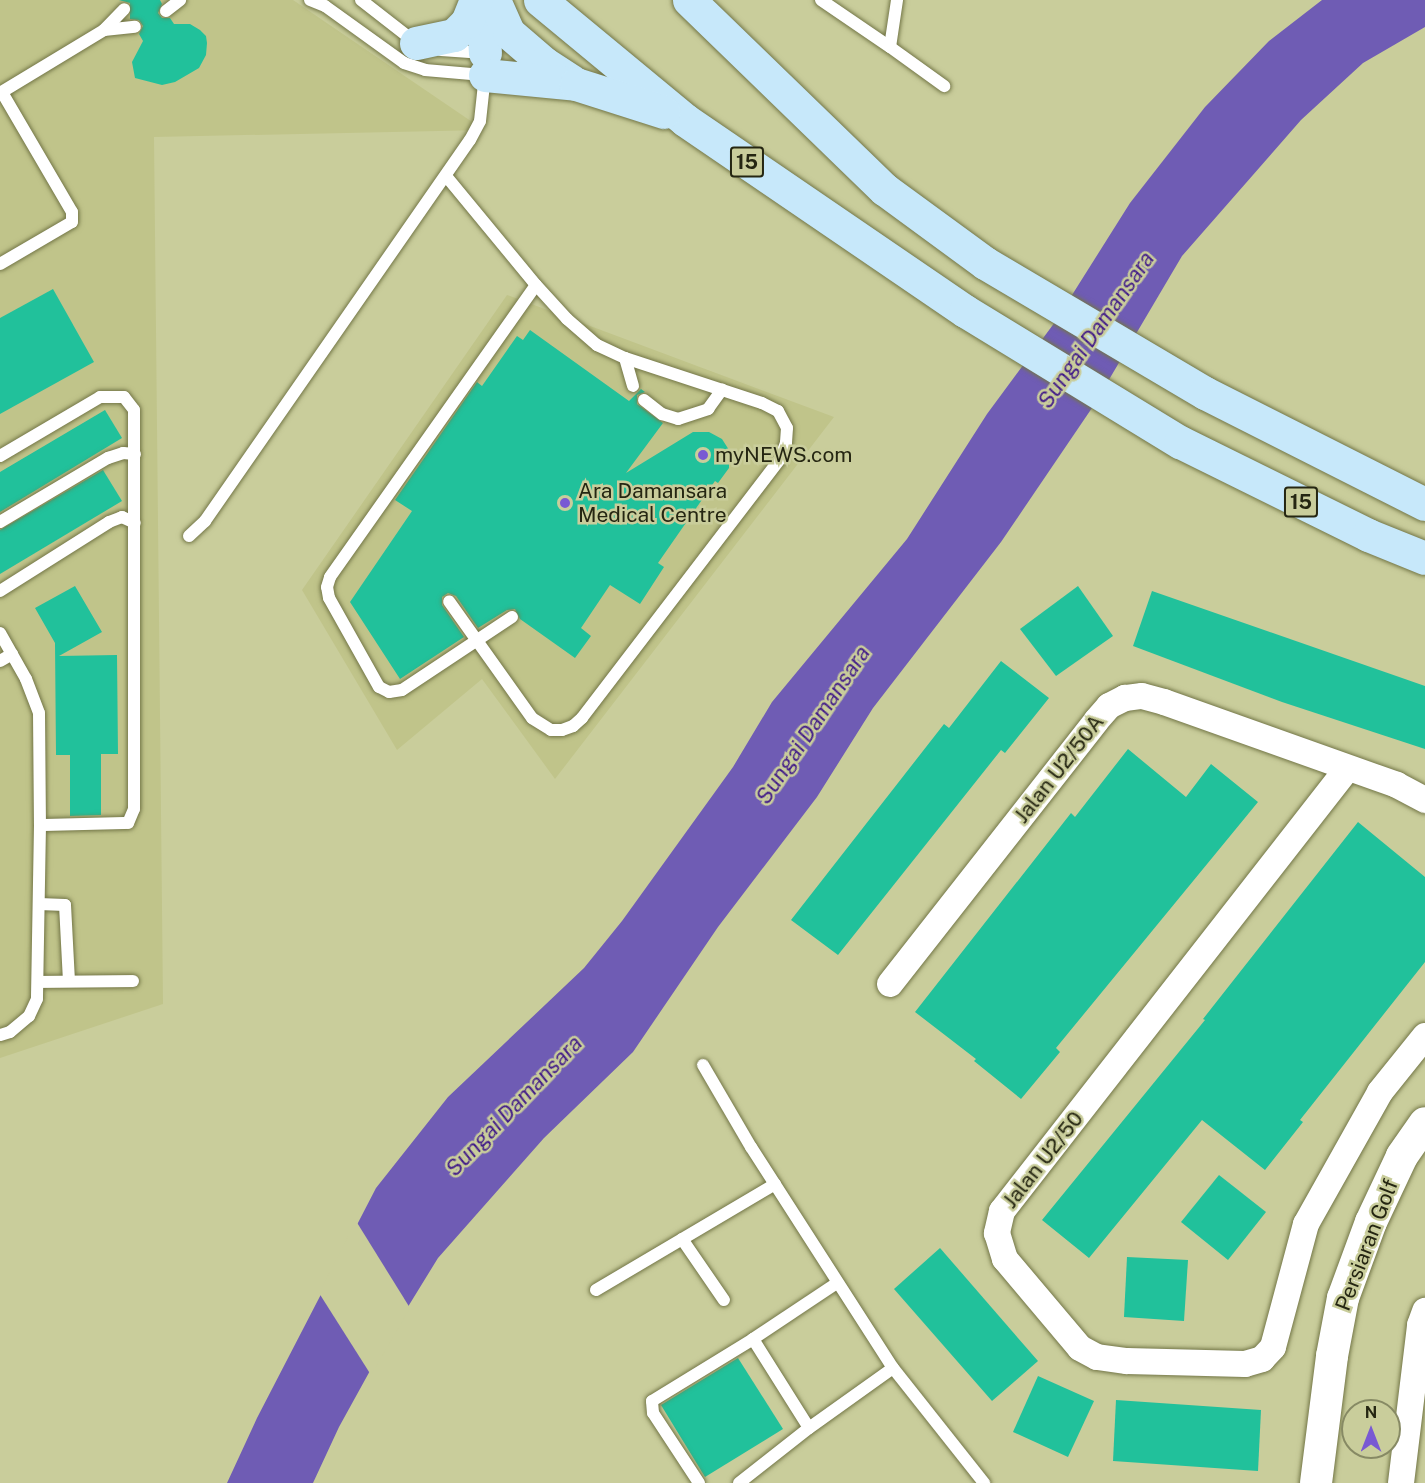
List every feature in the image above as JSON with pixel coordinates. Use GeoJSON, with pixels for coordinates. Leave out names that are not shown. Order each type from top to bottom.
{"type":"FeatureCollection","features":[{"type":"Feature","properties":{"kind":"main road"},"geometry":{"type":"LineString","coordinates":[[416,43],[454,35],[467,22],[476,0]]}},
{"type":"Feature","properties":{"kind":"main road"},"geometry":{"type":"LineString","coordinates":[[482,0],[485,64],[576,84],[685,120]]}},
{"type":"Feature","properties":{"kind":"main road"},"geometry":{"type":"LineString","coordinates":[[494,0],[509,33],[544,63],[576,84]]}},
{"type":"Feature","properties":{"kind":"main road","name":"15"},"geometry":{"type":"LineString","coordinates":[[540,0],[685,120],[965,311],[1180,442],[1368,535],[1425,558]]}},
{"type":"Feature","properties":{"kind":"main road","name":"15"},"geometry":{"type":"LineString","coordinates":[[688,0],[884,189],[985,263],[1205,393],[1425,504]]}},
{"type":"Feature","properties":{"kind":"street","name":"Jalan U2/50A"},"geometry":{"type":"LineString","coordinates":[[890,984],[1096,721],[1109,706],[1125,698],[1142,696],[1164,702],[1397,785],[1425,800]]}},
{"type":"Feature","properties":{"kind":"street","name":"Jalan U2/50"},"geometry":{"type":"LineString","coordinates":[[1347,769],[1002,1211],[997,1233],[1005,1259],[1080,1348],[1098,1357],[1127,1361],[1245,1364],[1262,1359],[1273,1347],[1306,1224],[1380,1092],[1425,1036]]}},
{"type":"Feature","properties":{"kind":"street","name":"Persiaran Golf"},"geometry":{"type":"LineString","coordinates":[[1316,1483],[1332,1356],[1343,1298],[1375,1213],[1402,1156],[1425,1123]]}},
{"type":"Feature","properties":{"kind":"street"},"geometry":{"type":"LineString","coordinates":[[1401,1483],[1420,1325],[1425,1311]]}},
{"type":"Feature","properties":{"kind":"lane"},"geometry":{"type":"LineString","coordinates":[[166,11],[180,0]]}},
{"type":"Feature","properties":{"kind":"lane"},"geometry":{"type":"LineString","coordinates":[[310,0],[323,3],[404,63],[425,70],[485,64]]}},
{"type":"Feature","properties":{"kind":"lane"},"geometry":{"type":"LineString","coordinates":[[361,0],[416,43],[485,64]]}},
{"type":"Feature","properties":{"kind":"lane"},"geometry":{"type":"LineString","coordinates":[[821,0],[944,86]]}},
{"type":"Feature","properties":{"kind":"lane"},"geometry":{"type":"LineString","coordinates":[[890,47],[897,0]]}},
{"type":"Feature","properties":{"kind":"lane"},"geometry":{"type":"LineString","coordinates":[[0,264],[72,222],[72,212],[1,93],[104,30],[124,9]]}},
{"type":"Feature","properties":{"kind":"lane"},"geometry":{"type":"LineString","coordinates":[[104,30],[135,27]]}},
{"type":"Feature","properties":{"kind":"lane"},"geometry":{"type":"LineString","coordinates":[[189,536],[205,521],[446,177],[480,121],[485,64]]}},
{"type":"Feature","properties":{"kind":"lane"},"geometry":{"type":"LineString","coordinates":[[446,177],[536,285],[591,340],[625,358],[762,403],[778,411],[787,428],[786,443],[780,459],[582,718],[562,730],[551,730],[540,726],[532,718],[449,602]]}},
{"type":"Feature","properties":{"kind":"lane"},"geometry":{"type":"LineString","coordinates":[[512,617],[402,690],[389,692],[379,687],[329,598],[327,586],[337,567],[536,285]]}},
{"type":"Feature","properties":{"kind":"lane"},"geometry":{"type":"LineString","coordinates":[[625,358],[627,372],[633,386]]}},
{"type":"Feature","properties":{"kind":"lane"},"geometry":{"type":"LineString","coordinates":[[644,400],[662,414],[678,419],[708,409],[722,390]]}},
{"type":"Feature","properties":{"kind":"lane"},"geometry":{"type":"LineString","coordinates":[[0,456],[100,397],[124,398],[134,410],[134,809],[128,823],[40,825]]}},
{"type":"Feature","properties":{"kind":"lane"},"geometry":{"type":"LineString","coordinates":[[0,522],[108,458],[123,453],[135,454]]}},
{"type":"Feature","properties":{"kind":"lane"},"geometry":{"type":"LineString","coordinates":[[0,591],[109,522],[122,517],[135,523]]}},
{"type":"Feature","properties":{"kind":"lane"},"geometry":{"type":"LineString","coordinates":[[0,633],[26,679],[39,713],[40,825],[37,999],[28,1016],[10,1032],[0,1035]]}},
{"type":"Feature","properties":{"kind":"lane"},"geometry":{"type":"LineString","coordinates":[[0,661],[12,654]]}},
{"type":"Feature","properties":{"kind":"lane"},"geometry":{"type":"LineString","coordinates":[[39,904],[65,905],[69,981]]}},
{"type":"Feature","properties":{"kind":"lane"},"geometry":{"type":"LineString","coordinates":[[39,982],[133,981]]}},
{"type":"Feature","properties":{"kind":"lane"},"geometry":{"type":"LineString","coordinates":[[703,1065],[837,1283],[893,1368],[984,1483]]}},
{"type":"Feature","properties":{"kind":"lane"},"geometry":{"type":"LineString","coordinates":[[596,1290],[775,1184]]}},
{"type":"Feature","properties":{"kind":"lane"},"geometry":{"type":"LineString","coordinates":[[682,1239],[724,1300]]}},
{"type":"Feature","properties":{"kind":"lane"},"geometry":{"type":"LineString","coordinates":[[699,1483],[653,1413],[652,1401],[753,1339],[837,1283]]}},
{"type":"Feature","properties":{"kind":"lane"},"geometry":{"type":"LineString","coordinates":[[753,1339],[809,1428]]}},
{"type":"Feature","properties":{"kind":"lane"},"geometry":{"type":"LineString","coordinates":[[739,1483],[809,1428],[893,1368]]}},
{"type":"Feature","properties":{"kind":"shaded area"},"geometry":{"type":"Polygon","coordinates":[[[0,0],[293,0],[484,130],[154,137],[163,1004],[0,1058],[0,0]]]}},
{"type":"Feature","properties":{"kind":"shaded area","name":"Ara Damansara Medical Centre"},"geometry":{"type":"Polygon","coordinates":[[[507,295],[834,417],[555,779],[482,679],[397,750],[302,590],[507,295]]]}},
{"type":"Feature","properties":{"kind":"water","name":"Sungai Damansara"},"geometry":{"type":"Polygon","coordinates":[[[1322,0],[1425,0],[1425,27],[1363,63],[1301,120],[1182,256],[1094,405],[1001,542],[873,708],[817,797],[718,927],[633,1052],[544,1138],[438,1258],[382,1349],[339,1427],[313,1483],[227,1483],[257,1418],[376,1188],[448,1097],[584,968],[622,921],[733,767],[772,702],[907,539],[987,414],[1055,322],[1130,203],[1205,107],[1269,41],[1322,0]]]}},
{"type":"Feature","properties":{"kind":"pier"},"geometry":{"type":"Polygon","coordinates":[[[356,1221],[410,1308],[371,1375],[319,1293],[356,1221]]]}},
{"type":"Feature","properties":{"kind":"building"},"geometry":{"type":"Polygon","coordinates":[[[119,0],[160,0],[162,4],[158,13],[162,18],[170,18],[174,24],[190,24],[200,30],[206,36],[207,43],[206,55],[199,68],[175,82],[162,85],[135,78],[132,62],[143,41],[139,34],[143,26],[139,20],[130,19],[130,3],[119,0]]]}},
{"type":"Feature","properties":{"kind":"building"},"geometry":{"type":"Polygon","coordinates":[[[53,289],[94,362],[0,414],[0,318],[53,289]]]}},
{"type":"Feature","properties":{"kind":"building"},"geometry":{"type":"Polygon","coordinates":[[[530,330],[629,401],[641,389],[645,392],[637,395],[637,404],[663,423],[626,473],[693,432],[709,432],[722,439],[729,450],[729,468],[718,483],[715,481],[658,563],[664,567],[640,604],[610,585],[581,628],[591,636],[575,658],[520,619],[515,609],[507,610],[478,628],[456,596],[448,593],[442,597],[442,605],[464,637],[400,679],[350,602],[412,511],[395,500],[477,382],[482,386],[517,336],[523,340],[530,330]]]}},
{"type":"Feature","properties":{"kind":"building"},"geometry":{"type":"Polygon","coordinates":[[[105,410],[122,438],[0,512],[0,472],[105,410]]]}},
{"type":"Feature","properties":{"kind":"building"},"geometry":{"type":"Polygon","coordinates":[[[103,470],[122,501],[0,574],[0,530],[103,470]]]}},
{"type":"Feature","properties":{"kind":"building"},"geometry":{"type":"Polygon","coordinates":[[[75,586],[102,632],[59,656],[117,655],[118,754],[101,754],[101,815],[70,816],[70,755],[56,755],[55,643],[35,608],[75,586]]]}},
{"type":"Feature","properties":{"kind":"building"},"geometry":{"type":"Polygon","coordinates":[[[1078,586],[1113,636],[1056,676],[1020,629],[1078,586]]]}},
{"type":"Feature","properties":{"kind":"building"},"geometry":{"type":"Polygon","coordinates":[[[1152,591],[1425,686],[1425,749],[1282,702],[1133,646],[1152,591]]]}},
{"type":"Feature","properties":{"kind":"building"},"geometry":{"type":"Polygon","coordinates":[[[1001,661],[1049,698],[1005,753],[1001,750],[838,955],[791,920],[944,724],[949,728],[1001,661]]]}},
{"type":"Feature","properties":{"kind":"building"},"geometry":{"type":"Polygon","coordinates":[[[1128,749],[1186,797],[1211,764],[1258,802],[1056,1048],[1060,1052],[1021,1099],[974,1061],[976,1059],[915,1012],[1071,813],[1075,817],[1128,749]]]}},
{"type":"Feature","properties":{"kind":"building"},"geometry":{"type":"Polygon","coordinates":[[[1358,822],[1425,877],[1425,962],[1300,1120],[1303,1122],[1265,1170],[1202,1120],[1089,1258],[1042,1220],[1205,1020],[1203,1019],[1358,822]]]}},
{"type":"Feature","properties":{"kind":"building"},"geometry":{"type":"Polygon","coordinates":[[[1219,1175],[1266,1212],[1228,1260],[1181,1222],[1219,1175]]]}},
{"type":"Feature","properties":{"kind":"building"},"geometry":{"type":"Polygon","coordinates":[[[940,1248],[1038,1361],[992,1401],[894,1289],[940,1248]]]}},
{"type":"Feature","properties":{"kind":"building"},"geometry":{"type":"Polygon","coordinates":[[[1127,1257],[1188,1260],[1184,1321],[1124,1317],[1127,1257]]]}},
{"type":"Feature","properties":{"kind":"building"},"geometry":{"type":"Polygon","coordinates":[[[738,1358],[783,1429],[705,1477],[661,1405],[738,1358]]]}},
{"type":"Feature","properties":{"kind":"building"},"geometry":{"type":"Polygon","coordinates":[[[1038,1376],[1094,1401],[1068,1457],[1013,1432],[1038,1376]]]}},
{"type":"Feature","properties":{"kind":"building"},"geometry":{"type":"Polygon","coordinates":[[[1116,1400],[1261,1410],[1258,1471],[1113,1461],[1116,1400]]]}},
{"type":"Feature","properties":{"kind":"place","name":"myNEWS.com"},"geometry":{"type":"Point","coordinates":[703,455]}},
{"type":"Feature","properties":{"kind":"place","name":"Ara Damansara Medical Centre"},"geometry":{"type":"Point","coordinates":[565,503]}}]}
